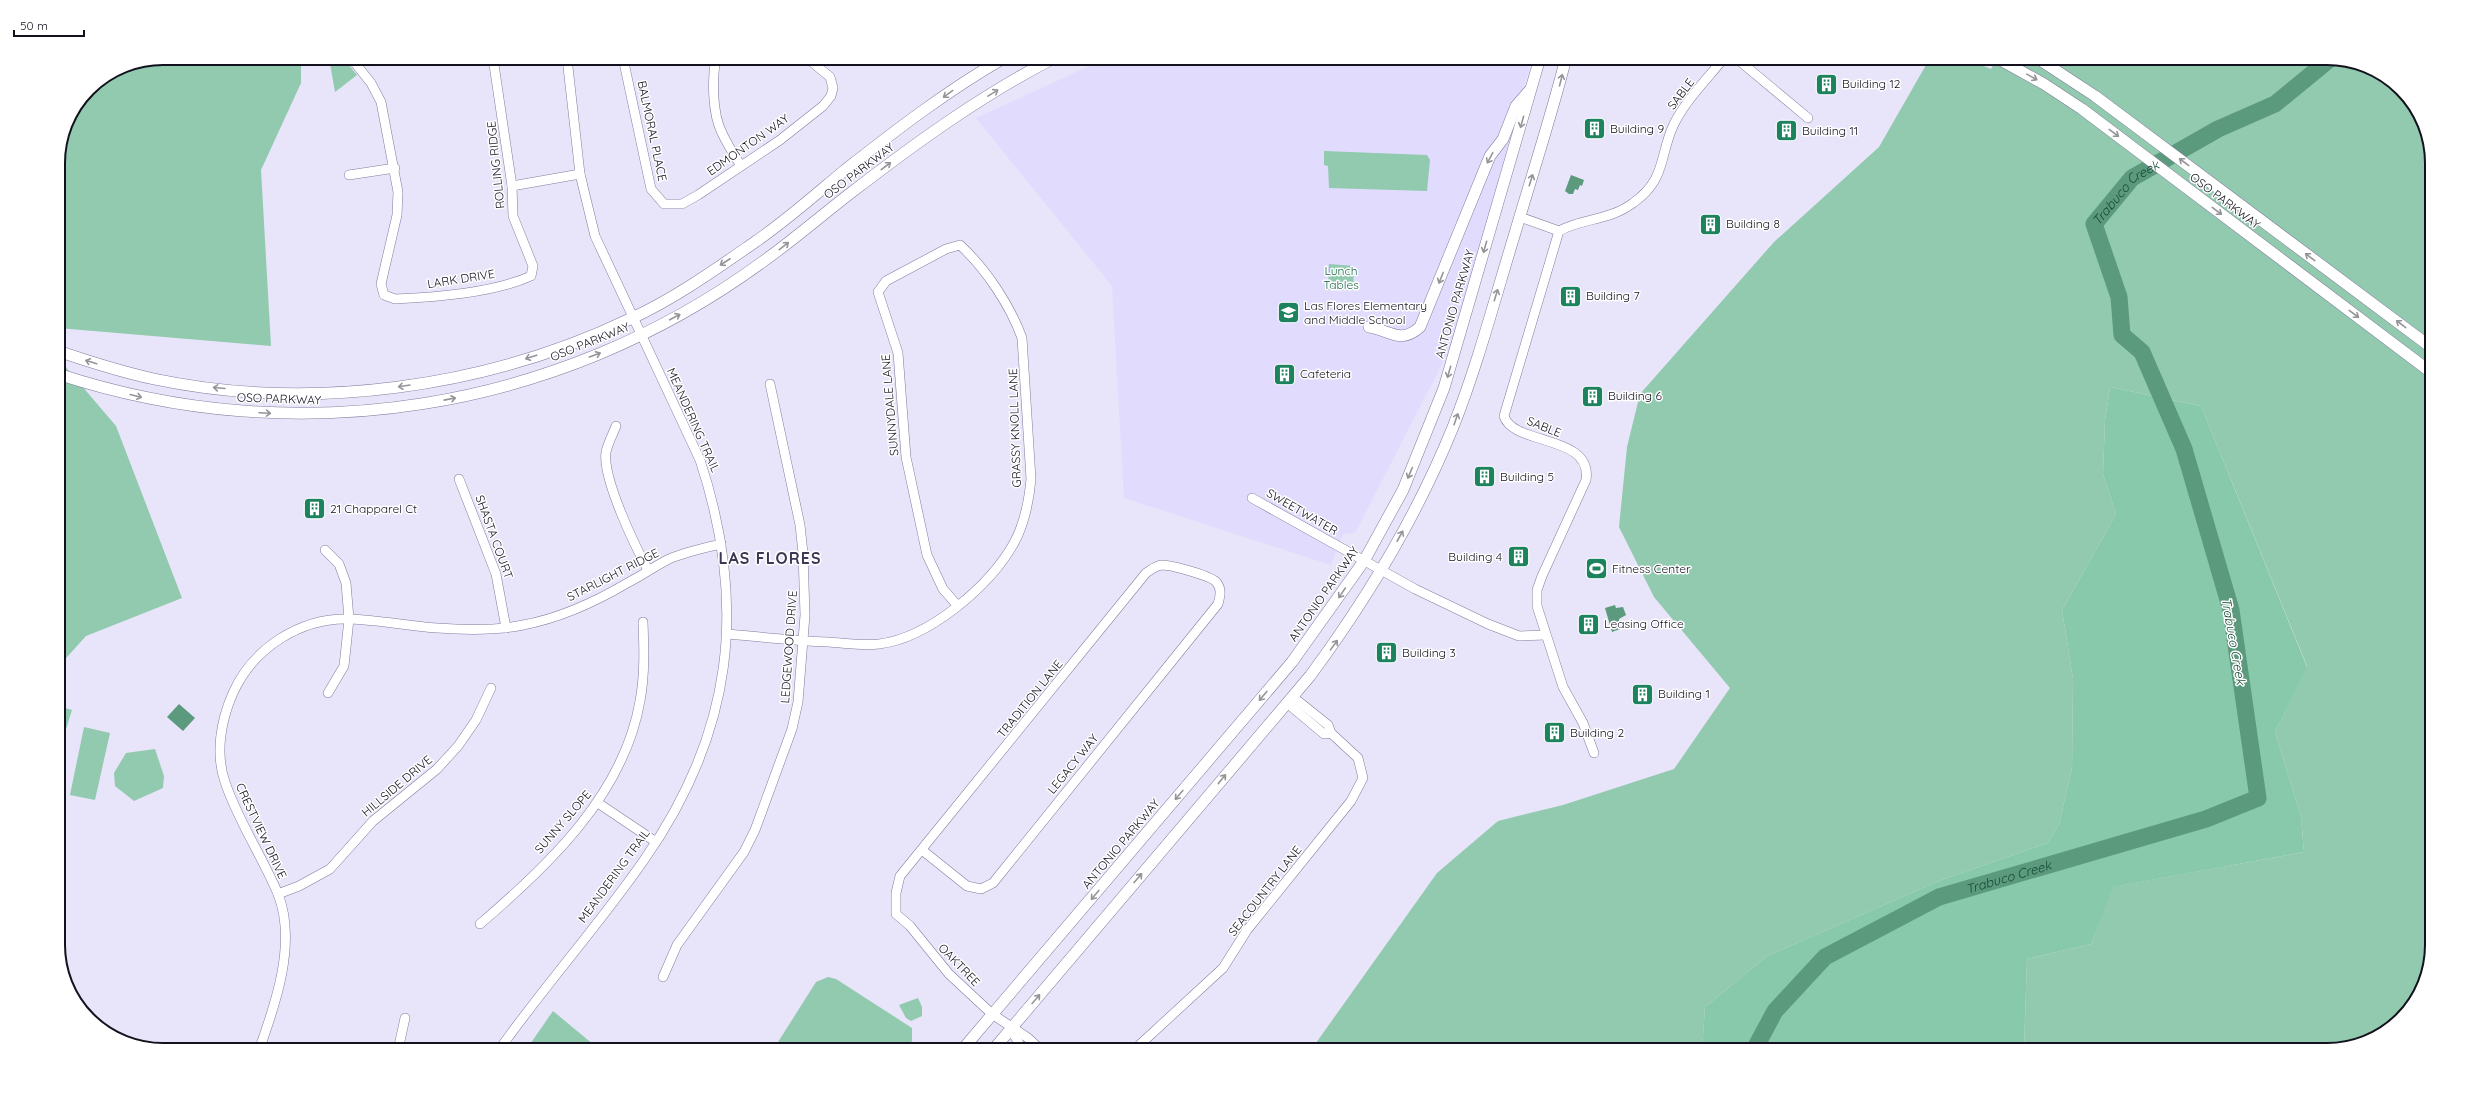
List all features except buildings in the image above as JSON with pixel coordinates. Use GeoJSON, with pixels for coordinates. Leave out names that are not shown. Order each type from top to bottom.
{"type":"FeatureCollection","features":[{"type":"Feature","properties":{"kind":"main road","name":"OSO PARKWAY"},"geometry":{"type":"LineString","coordinates":[[65,353],[161,380],[244,390],[323,393],[401,387],[486,370],[563,346],[632,318],[757,241],[849,167],[937,102],[993,65]]}},
{"type":"Feature","properties":{"kind":"main road","name":"OSO PARKWAY"},"geometry":{"type":"LineString","coordinates":[[65,376],[108,389],[182,405],[254,412],[338,413],[423,404],[478,394],[525,381],[605,351],[641,335],[729,285],[762,263],[947,121],[1042,65]]}},
{"type":"Feature","properties":{"kind":"main road","name":"ANTONIO PARKWAY"},"geometry":{"type":"LineString","coordinates":[[968,1043],[1292,662],[1364,561],[1402,490],[1444,388],[1538,65]]}},
{"type":"Feature","properties":{"kind":"main road"},"geometry":{"type":"LineString","coordinates":[[999,1043],[1290,700],[1352,620],[1382,570],[1430,480],[1453,426],[1475,365],[1555,101],[1564,65]]}},
{"type":"Feature","properties":{"kind":"main road","name":"OSO PARKWAY"},"geometry":{"type":"LineString","coordinates":[[2010,65],[2044,84],[2082,109],[2425,368]]}},
{"type":"Feature","properties":{"kind":"main road","name":"OSO PARKWAY"},"geometry":{"type":"LineString","coordinates":[[2048,65],[2095,96],[2425,343]]}},
{"type":"Feature","properties":{"kind":"main road"},"geometry":{"type":"LineString","coordinates":[[1369,327],[1395,336],[1405,336],[1420,328],[1490,156],[1503,139],[1516,106],[1531,90]]}},
{"type":"Feature","properties":{"kind":"street"},"geometry":{"type":"LineString","coordinates":[[349,175],[395,168],[381,102],[370,83],[356,65]]}},
{"type":"Feature","properties":{"kind":"street","name":"ROLLING RIDGE"},"geometry":{"type":"LineString","coordinates":[[494,65],[512,186],[513,216],[533,266]]}},
{"type":"Feature","properties":{"kind":"street","name":"MEANDERING TRAIL"},"geometry":{"type":"LineString","coordinates":[[504,1043],[644,860],[686,791],[706,742],[716,706],[728,634],[727,582],[722,544],[710,490],[700,460],[632,318],[595,236],[580,174],[568,65]]}},
{"type":"Feature","properties":{"kind":"street","name":"BALMORAL PLACE"},"geometry":{"type":"LineString","coordinates":[[625,65],[652,189],[664,204]]}},
{"type":"Feature","properties":{"kind":"street"},"geometry":{"type":"LineString","coordinates":[[715,65],[717,116],[721,132],[741,166]]}},
{"type":"Feature","properties":{"kind":"street","name":"EDMONTON WAY"},"geometry":{"type":"LineString","coordinates":[[664,204],[682,204],[780,140],[823,106],[831,96],[833,88],[830,77],[815,65]]}},
{"type":"Feature","properties":{"kind":"street","name":"SABLE"},"geometry":{"type":"LineString","coordinates":[[1594,753],[1584,725],[1563,687],[1537,606],[1537,590],[1576,504],[1587,472],[1581,458],[1574,452],[1511,426],[1504,416],[1559,230],[1606,218],[1633,204],[1645,193],[1663,164],[1669,136],[1682,111],[1718,65]]}},
{"type":"Feature","properties":{"kind":"street"},"geometry":{"type":"LineString","coordinates":[[1744,65],[1808,118]]}},
{"type":"Feature","properties":{"kind":"street","name":"LARK DRIVE"},"geometry":{"type":"LineString","coordinates":[[395,168],[398,192],[397,215],[381,284],[384,295],[395,299],[470,291],[522,280],[531,276],[533,266]]}},
{"type":"Feature","properties":{"kind":"street"},"geometry":{"type":"LineString","coordinates":[[512,186],[580,174]]}},
{"type":"Feature","properties":{"kind":"street"},"geometry":{"type":"LineString","coordinates":[[1520,217],[1559,230]]}},
{"type":"Feature","properties":{"kind":"street","name":"SUNNYDALE LANE"},"geometry":{"type":"LineString","coordinates":[[957,605],[939,582],[927,555],[906,457],[898,353],[878,292],[886,281],[946,249],[960,245]]}},
{"type":"Feature","properties":{"kind":"street","name":"GRASSY KNOLL LANE"},"geometry":{"type":"LineString","coordinates":[[728,634],[804,641],[866,644],[890,642],[921,630],[957,605],[990,576],[1015,542],[1029,499],[1031,479],[1022,338],[1012,314],[975,259],[960,245]]}},
{"type":"Feature","properties":{"kind":"street","name":"LEDGEWOOD DRIVE"},"geometry":{"type":"LineString","coordinates":[[663,976],[677,945],[740,858],[755,830],[792,729],[798,702],[804,641],[806,582],[800,525],[770,384]]}},
{"type":"Feature","properties":{"kind":"street"},"geometry":{"type":"LineString","coordinates":[[616,426],[606,453],[609,475],[635,545],[648,570]]}},
{"type":"Feature","properties":{"kind":"street","name":"SHASTA COURT"},"geometry":{"type":"LineString","coordinates":[[459,479],[496,574],[506,628]]}},
{"type":"Feature","properties":{"kind":"street","name":"SWEETWATER"},"geometry":{"type":"LineString","coordinates":[[1252,498],[1382,570]]}},
{"type":"Feature","properties":{"kind":"street","name":"STARLIGHT RIDGE"},"geometry":{"type":"LineString","coordinates":[[349,619],[437,628],[506,628],[551,618],[588,604],[669,559],[722,544]]}},
{"type":"Feature","properties":{"kind":"street"},"geometry":{"type":"LineString","coordinates":[[325,550],[340,564],[346,583],[349,619],[344,666],[328,693]]}},
{"type":"Feature","properties":{"kind":"street","name":"TRADITION LANE"},"geometry":{"type":"LineString","coordinates":[[896,914],[896,893],[900,876],[1154,566],[1164,565],[1208,577],[1217,582],[1221,592]]}},
{"type":"Feature","properties":{"kind":"street"},"geometry":{"type":"LineString","coordinates":[[1382,570],[1488,624],[1519,636],[1546,635]]}},
{"type":"Feature","properties":{"kind":"street","name":"LEGACY WAY"},"geometry":{"type":"LineString","coordinates":[[922,850],[967,886],[981,889],[993,883],[1218,604],[1221,592]]}},
{"type":"Feature","properties":{"kind":"street","name":"CRESTVIEW DRIVE"},"geometry":{"type":"LineString","coordinates":[[262,1043],[269,1022],[283,960],[285,938],[278,894],[236,812],[224,780],[220,757],[220,733],[226,710],[237,684],[251,664],[283,636],[320,622],[349,619]]}},
{"type":"Feature","properties":{"kind":"street","name":"SUNNY SLOPE"},"geometry":{"type":"LineString","coordinates":[[480,924],[527,881],[598,802],[627,745],[640,701],[644,668],[643,622]]}},
{"type":"Feature","properties":{"kind":"street","name":"HILLSIDE DRIVE"},"geometry":{"type":"LineString","coordinates":[[278,894],[299,886],[330,869],[373,821],[437,769],[458,746],[476,720],[491,688]]}},
{"type":"Feature","properties":{"kind":"street","name":"SEACOUNTRY LANE"},"geometry":{"type":"LineString","coordinates":[[1142,1043],[1223,968],[1248,930],[1351,801],[1363,778],[1362,768],[1358,758],[1331,733],[1324,734],[1290,700]]}},
{"type":"Feature","properties":{"kind":"street"},"geometry":{"type":"LineString","coordinates":[[598,802],[656,842]]}},
{"type":"Feature","properties":{"kind":"street","name":"OAKTREE"},"geometry":{"type":"LineString","coordinates":[[896,914],[910,926],[948,974],[992,1014],[1011,1028]]}},
{"type":"Feature","properties":{"kind":"street"},"geometry":{"type":"LineString","coordinates":[[400,1043],[405,1018]]}},
{"type":"Feature","properties":{"kind":"street"},"geometry":{"type":"LineString","coordinates":[[1011,1028],[1019,1043]]}},
{"type":"Feature","properties":{"kind":"street"},"geometry":{"type":"LineString","coordinates":[[1011,1028],[1033,1043]]}},
{"type":"Feature","properties":{"kind":"shaded area","name":"Las Flores Elementary and Middle School"},"geometry":{"type":"Polygon","coordinates":[[[1092,65],[1530,65],[1454,341],[1355,533],[1343,534],[1331,565],[1124,498],[1112,286],[976,118],[1092,65]]]}},
{"type":"Feature","properties":{"kind":"shaded area"},"geometry":{"type":"Polygon","coordinates":[[[1571,175],[1584,180],[1582,186],[1580,185],[1578,190],[1575,189],[1573,194],[1569,194],[1565,191],[1571,175]]]}},
{"type":"Feature","properties":{"kind":"shaded area"},"geometry":{"type":"Polygon","coordinates":[[[2110,387],[2201,406],[2307,667],[2275,732],[2301,817],[2304,852],[2113,887],[2091,944],[2027,959],[2024,1043],[1702,1043],[1705,1007],[1767,956],[1941,880],[2048,843],[2059,824],[2072,768],[2073,679],[2062,610],[2116,514],[2103,474],[2105,420],[2110,387]]]}},
{"type":"Feature","properties":{"kind":"shaded area"},"geometry":{"type":"Polygon","coordinates":[[[1615,605],[1616,608],[1623,607],[1626,615],[1619,619],[1620,629],[1612,632],[1605,608],[1615,605]]]}},
{"type":"Feature","properties":{"kind":"shaded area"},"geometry":{"type":"Polygon","coordinates":[[[179,704],[195,718],[183,731],[167,717],[179,704]]]}},
{"type":"Feature","properties":{"kind":"green space"},"geometry":{"type":"Polygon","coordinates":[[[301,65],[301,83],[261,170],[271,346],[65,329],[65,156],[68,137],[72,125],[81,108],[98,89],[108,81],[125,72],[150,66],[301,65]]]}},
{"type":"Feature","properties":{"kind":"green space"},"geometry":{"type":"Polygon","coordinates":[[[330,65],[349,65],[357,75],[335,92],[330,65]]]}},
{"type":"Feature","properties":{"kind":"green space"},"geometry":{"type":"Polygon","coordinates":[[[1926,65],[1981,65],[1991,69],[1993,65],[2340,66],[2365,72],[2376,78],[2387,85],[2409,108],[2420,131],[2425,156],[2425,952],[2420,977],[2412,994],[2401,1010],[2382,1027],[2365,1036],[2340,1042],[2024,1043],[2027,959],[2091,944],[2112,887],[2304,852],[2301,817],[2275,732],[2307,666],[2201,406],[2110,387],[2105,420],[2103,474],[2116,514],[2062,610],[2073,679],[2072,768],[2059,824],[2048,843],[1941,880],[1767,956],[1705,1007],[1702,1043],[1316,1043],[1437,873],[1498,821],[1563,805],[1674,769],[1730,688],[1654,597],[1619,527],[1627,447],[1640,394],[1774,242],[1879,147],[1926,65]]]}},
{"type":"Feature","properties":{"kind":"green space"},"geometry":{"type":"Polygon","coordinates":[[[1324,151],[1427,155],[1430,160],[1427,191],[1329,188],[1328,166],[1324,165],[1324,151]]]}},
{"type":"Feature","properties":{"kind":"green space","name":"Lunch Tables"},"geometry":{"type":"Polygon","coordinates":[[[1329,264],[1354,266],[1353,290],[1328,290],[1329,264]]]}},
{"type":"Feature","properties":{"kind":"green space"},"geometry":{"type":"Polygon","coordinates":[[[65,366],[116,426],[182,598],[86,636],[65,659],[65,366]]]}},
{"type":"Feature","properties":{"kind":"green space"},"geometry":{"type":"Polygon","coordinates":[[[65,708],[72,710],[65,732],[65,708]]]}},
{"type":"Feature","properties":{"kind":"green space"},"geometry":{"type":"Polygon","coordinates":[[[84,727],[110,733],[95,800],[70,795],[84,727]]]}},
{"type":"Feature","properties":{"kind":"green space"},"geometry":{"type":"Polygon","coordinates":[[[155,749],[164,776],[163,788],[134,801],[115,786],[114,773],[126,753],[155,749]]]}},
{"type":"Feature","properties":{"kind":"green space"},"geometry":{"type":"Polygon","coordinates":[[[828,977],[836,979],[912,1028],[912,1041],[910,1043],[777,1043],[816,982],[828,977]]]}},
{"type":"Feature","properties":{"kind":"green space"},"geometry":{"type":"Polygon","coordinates":[[[918,998],[922,1007],[922,1016],[911,1021],[906,1018],[899,1005],[918,998]]]}},
{"type":"Feature","properties":{"kind":"green space"},"geometry":{"type":"Polygon","coordinates":[[[553,1011],[592,1043],[531,1043],[553,1011]]]}},
{"type":"Feature","properties":{"kind":"waterway","name":"Trabuco Creek"},"geometry":{"type":"LineString","coordinates":[[1758,1043],[1775,1011],[1825,957],[1939,897],[2206,819],[2258,798],[2231,610],[2184,449],[2142,352],[2122,335],[2119,297],[2094,224],[2132,178],[2218,129],[2275,104],[2323,65]]}},
{"type":"Feature","properties":{"kind":"place","name":"Building 12"},"geometry":{"type":"Point","coordinates":[1826,84]}},
{"type":"Feature","properties":{"kind":"place","name":"Building 9"},"geometry":{"type":"Point","coordinates":[1595,129]}},
{"type":"Feature","properties":{"kind":"place","name":"Building 11"},"geometry":{"type":"Point","coordinates":[1787,131]}},
{"type":"Feature","properties":{"kind":"place","name":"Building 8"},"geometry":{"type":"Point","coordinates":[1711,224]}},
{"type":"Feature","properties":{"kind":"place","name":"Building 7"},"geometry":{"type":"Point","coordinates":[1571,296]}},
{"type":"Feature","properties":{"kind":"place","name":"Las Flores Elementary and Middle School"},"geometry":{"type":"Point","coordinates":[1288,313]}},
{"type":"Feature","properties":{"kind":"place","name":"Cafeteria"},"geometry":{"type":"Point","coordinates":[1284,374]}},
{"type":"Feature","properties":{"kind":"place","name":"Building 6"},"geometry":{"type":"Point","coordinates":[1592,396]}},
{"type":"Feature","properties":{"kind":"place","name":"Building 5"},"geometry":{"type":"Point","coordinates":[1484,477]}},
{"type":"Feature","properties":{"kind":"place","name":"21 Chapparel Ct"},"geometry":{"type":"Point","coordinates":[314,509]}},
{"type":"Feature","properties":{"kind":"place","name":"Building 4"},"geometry":{"type":"Point","coordinates":[1518,557]}},
{"type":"Feature","properties":{"kind":"place","name":"Fitness Center"},"geometry":{"type":"Point","coordinates":[1597,569]}},
{"type":"Feature","properties":{"kind":"place","name":"Leasing Office"},"geometry":{"type":"Point","coordinates":[1589,624]}},
{"type":"Feature","properties":{"kind":"place","name":"Building 3"},"geometry":{"type":"Point","coordinates":[1387,653]}},
{"type":"Feature","properties":{"kind":"place","name":"Building 1"},"geometry":{"type":"Point","coordinates":[1642,694]}},
{"type":"Feature","properties":{"kind":"place","name":"Building 2"},"geometry":{"type":"Point","coordinates":[1555,733]}},
{"type":"Feature","properties":{"kind":"district","name":"LAS FLORES"},"geometry":{"type":"Point","coordinates":[770,558]}}]}
